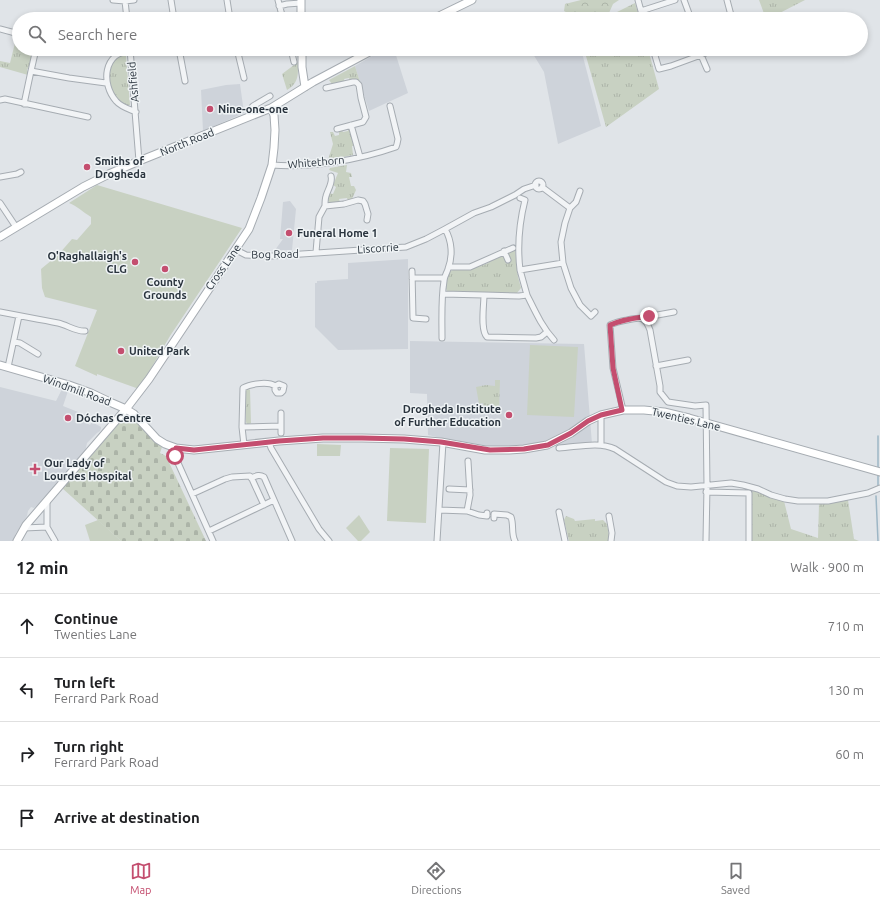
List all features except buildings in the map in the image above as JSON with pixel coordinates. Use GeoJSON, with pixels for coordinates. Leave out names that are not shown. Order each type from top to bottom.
{"type":"FeatureCollection","features":[{"type":"Feature","properties":{"kind":"main road"},"geometry":{"type":"LineString","coordinates":[[447,12],[472,0]]}},
{"type":"Feature","properties":{"kind":"main road"},"geometry":{"type":"LineString","coordinates":[[302,56],[305,87]]}},
{"type":"Feature","properties":{"kind":"main road","name":"North Road"},"geometry":{"type":"LineString","coordinates":[[0,237],[83,187],[108,174],[271,108],[305,87],[362,56]]}},
{"type":"Feature","properties":{"kind":"main road","name":"Cross Lane"},"geometry":{"type":"LineString","coordinates":[[126,409],[149,379],[249,229],[272,165],[275,130],[274,115],[271,108]]}},
{"type":"Feature","properties":{"kind":"main road","name":"Windmill Road"},"geometry":{"type":"LineString","coordinates":[[4,366],[91,393],[126,409],[24,528],[17,541]]}},
{"type":"Feature","properties":{"kind":"main road","name":"Twenties Lane"},"geometry":{"type":"LineString","coordinates":[[126,409],[134,414],[157,438],[165,444],[176,448],[194,450],[244,444],[323,438],[404,439],[442,442],[490,450],[524,449],[548,445],[601,415],[622,410],[644,410],[664,412],[706,423],[880,472]]}},
{"type":"Feature","properties":{"kind":"street"},"geometry":{"type":"LineString","coordinates":[[113,0],[125,2],[134,0]]}},
{"type":"Feature","properties":{"kind":"street"},"geometry":{"type":"LineString","coordinates":[[171,0],[173,12]]}},
{"type":"Feature","properties":{"kind":"street"},"geometry":{"type":"LineString","coordinates":[[226,0],[229,12]]}},
{"type":"Feature","properties":{"kind":"street"},"geometry":{"type":"LineString","coordinates":[[638,0],[641,11],[675,0]]}},
{"type":"Feature","properties":{"kind":"street"},"geometry":{"type":"LineString","coordinates":[[684,0],[688,12]]}},
{"type":"Feature","properties":{"kind":"street"},"geometry":{"type":"LineString","coordinates":[[727,0],[730,12]]}},
{"type":"Feature","properties":{"kind":"street"},"geometry":{"type":"LineString","coordinates":[[125,2],[126,12]]}},
{"type":"Feature","properties":{"kind":"street"},"geometry":{"type":"LineString","coordinates":[[279,3],[287,4],[301,2]]}},
{"type":"Feature","properties":{"kind":"street"},"geometry":{"type":"LineString","coordinates":[[0,29],[12,32]]}},
{"type":"Feature","properties":{"kind":"street"},"geometry":{"type":"LineString","coordinates":[[24,104],[34,56]]}},
{"type":"Feature","properties":{"kind":"street","name":"Ashfield"},"geometry":{"type":"LineString","coordinates":[[117,56],[109,64],[106,83],[118,103],[136,112]]}},
{"type":"Feature","properties":{"kind":"street","name":"Ashfield"},"geometry":{"type":"LineString","coordinates":[[131,56],[136,112],[138,161]]}},
{"type":"Feature","properties":{"kind":"street"},"geometry":{"type":"LineString","coordinates":[[180,56],[184,81]]}},
{"type":"Feature","properties":{"kind":"street"},"geometry":{"type":"LineString","coordinates":[[239,56],[244,78]]}},
{"type":"Feature","properties":{"kind":"street"},"geometry":{"type":"LineString","coordinates":[[293,56],[294,62]]}},
{"type":"Feature","properties":{"kind":"street"},"geometry":{"type":"LineString","coordinates":[[655,56],[659,69],[698,56]]}},
{"type":"Feature","properties":{"kind":"street"},"geometry":{"type":"LineString","coordinates":[[701,56],[707,69]]}},
{"type":"Feature","properties":{"kind":"street"},"geometry":{"type":"LineString","coordinates":[[31,70],[69,78],[106,83]]}},
{"type":"Feature","properties":{"kind":"street"},"geometry":{"type":"LineString","coordinates":[[326,88],[353,82],[356,82],[359,85],[366,117],[364,122],[337,129]]}},
{"type":"Feature","properties":{"kind":"street"},"geometry":{"type":"LineString","coordinates":[[254,115],[252,108],[253,106],[270,96]]}},
{"type":"Feature","properties":{"kind":"street"},"geometry":{"type":"LineString","coordinates":[[0,100],[5,99],[88,117]]}},
{"type":"Feature","properties":{"kind":"street","name":"Whitethorn"},"geometry":{"type":"LineString","coordinates":[[272,165],[287,166],[329,163],[360,157],[396,147],[398,144],[398,139],[390,106]]}},
{"type":"Feature","properties":{"kind":"street","name":"Whitethorn"},"geometry":{"type":"LineString","coordinates":[[352,125],[360,157]]}},
{"type":"Feature","properties":{"kind":"street"},"geometry":{"type":"LineString","coordinates":[[0,177],[21,172]]}},
{"type":"Feature","properties":{"kind":"street"},"geometry":{"type":"LineString","coordinates":[[316,252],[319,216],[325,206],[326,196],[332,182],[331,176]]}},
{"type":"Feature","properties":{"kind":"street","name":"Liscorrie"},"geometry":{"type":"LineString","coordinates":[[316,252],[406,247],[426,239],[474,213],[491,207],[524,189],[536,185],[536,187],[539,188],[542,187],[570,208]]}},
{"type":"Feature","properties":{"kind":"street"},"geometry":{"type":"LineString","coordinates":[[580,191],[576,202],[570,208],[564,223],[561,242],[563,263],[571,288],[580,305],[591,316],[595,312]]}},
{"type":"Feature","properties":{"kind":"street"},"geometry":{"type":"LineString","coordinates":[[520,198],[525,200],[519,228],[518,253],[520,270],[527,295],[536,314],[547,332],[554,340]]}},
{"type":"Feature","properties":{"kind":"street"},"geometry":{"type":"LineString","coordinates":[[325,206],[344,204],[358,200],[363,201],[368,214],[367,220]]}},
{"type":"Feature","properties":{"kind":"street"},"geometry":{"type":"LineString","coordinates":[[0,203],[16,227]]}},
{"type":"Feature","properties":{"kind":"street"},"geometry":{"type":"LineString","coordinates":[[442,338],[444,278],[449,267],[452,252],[445,229]]}},
{"type":"Feature","properties":{"kind":"street"},"geometry":{"type":"LineString","coordinates":[[449,267],[470,267],[513,248]]}},
{"type":"Feature","properties":{"kind":"street","name":"Bog Road"},"geometry":{"type":"LineString","coordinates":[[236,250],[246,255],[256,256],[316,252]]}},
{"type":"Feature","properties":{"kind":"street"},"geometry":{"type":"LineString","coordinates":[[504,251],[508,260]]}},
{"type":"Feature","properties":{"kind":"street"},"geometry":{"type":"LineString","coordinates":[[520,270],[563,263]]}},
{"type":"Feature","properties":{"kind":"street"},"geometry":{"type":"LineString","coordinates":[[412,271],[413,318],[426,319]]}},
{"type":"Feature","properties":{"kind":"street"},"geometry":{"type":"LineString","coordinates":[[412,278],[444,278]]}},
{"type":"Feature","properties":{"kind":"street"},"geometry":{"type":"LineString","coordinates":[[443,294],[527,295]]}},
{"type":"Feature","properties":{"kind":"street"},"geometry":{"type":"LineString","coordinates":[[484,295],[483,329],[487,337],[536,338],[541,337],[547,332]]}},
{"type":"Feature","properties":{"kind":"street"},"geometry":{"type":"LineString","coordinates":[[0,312],[58,323],[76,330],[85,331]]}},
{"type":"Feature","properties":{"kind":"street"},"geometry":{"type":"LineString","coordinates":[[622,410],[613,368],[610,325],[616,322],[635,318],[674,312]]}},
{"type":"Feature","properties":{"kind":"street"},"geometry":{"type":"LineString","coordinates":[[4,366],[14,342],[19,316]]}},
{"type":"Feature","properties":{"kind":"street"},"geometry":{"type":"LineString","coordinates":[[641,318],[647,322],[650,329],[660,392],[668,402],[695,406],[706,405],[706,541]]}},
{"type":"Feature","properties":{"kind":"street"},"geometry":{"type":"LineString","coordinates":[[14,342],[20,343],[38,354]]}},
{"type":"Feature","properties":{"kind":"street"},"geometry":{"type":"LineString","coordinates":[[656,366],[688,360]]}},
{"type":"Feature","properties":{"kind":"street"},"geometry":{"type":"LineString","coordinates":[[244,444],[242,427],[243,388],[252,384],[272,384],[275,386]]}},
{"type":"Feature","properties":{"kind":"street"},"geometry":{"type":"LineString","coordinates":[[281,413],[281,433]]}},
{"type":"Feature","properties":{"kind":"street"},"geometry":{"type":"LineString","coordinates":[[601,415],[601,445]]}},
{"type":"Feature","properties":{"kind":"street"},"geometry":{"type":"LineString","coordinates":[[242,427],[281,426]]}},
{"type":"Feature","properties":{"kind":"street"},"geometry":{"type":"LineString","coordinates":[[269,442],[303,503],[319,529],[329,541]]}},
{"type":"Feature","properties":{"kind":"street"},"geometry":{"type":"LineString","coordinates":[[437,541],[442,442]]}},
{"type":"Feature","properties":{"kind":"street"},"geometry":{"type":"LineString","coordinates":[[559,448],[601,445],[609,446],[666,482],[684,487],[731,483],[758,489],[785,499],[798,501],[828,501],[868,493],[880,488]]}},
{"type":"Feature","properties":{"kind":"street"},"geometry":{"type":"LineString","coordinates":[[176,448],[175,456],[213,541]]}},
{"type":"Feature","properties":{"kind":"street"},"geometry":{"type":"LineString","coordinates":[[468,461],[470,490],[468,511]]}},
{"type":"Feature","properties":{"kind":"street"},"geometry":{"type":"LineString","coordinates":[[462,470],[469,470]]}},
{"type":"Feature","properties":{"kind":"street"},"geometry":{"type":"LineString","coordinates":[[251,478],[257,475],[264,477],[292,541]]}},
{"type":"Feature","properties":{"kind":"street"},"geometry":{"type":"LineString","coordinates":[[192,494],[225,479],[250,476],[264,505]]}},
{"type":"Feature","properties":{"kind":"street"},"geometry":{"type":"LineString","coordinates":[[449,489],[470,490]]}},
{"type":"Feature","properties":{"kind":"street"},"geometry":{"type":"LineString","coordinates":[[706,492],[749,493],[749,541]]}},
{"type":"Feature","properties":{"kind":"street"},"geometry":{"type":"LineString","coordinates":[[209,532],[274,500]]}},
{"type":"Feature","properties":{"kind":"street"},"geometry":{"type":"LineString","coordinates":[[47,501],[47,527],[55,541]]}},
{"type":"Feature","properties":{"kind":"street"},"geometry":{"type":"LineString","coordinates":[[439,510],[468,511],[478,515],[487,516],[487,513]]}},
{"type":"Feature","properties":{"kind":"street"},"geometry":{"type":"LineString","coordinates":[[559,512],[565,541]]}},
{"type":"Feature","properties":{"kind":"street"},"geometry":{"type":"LineString","coordinates":[[494,518],[494,514],[507,515],[511,517],[513,537],[515,541]]}},
{"type":"Feature","properties":{"kind":"street"},"geometry":{"type":"LineString","coordinates":[[609,516],[612,533],[611,541]]}},
{"type":"Feature","properties":{"kind":"street"},"geometry":{"type":"LineString","coordinates":[[24,528],[47,527]]}},
{"type":"Feature","properties":{"kind":"shaded area"},"geometry":{"type":"Polygon","coordinates":[[[372,56],[396,56],[408,93],[369,111],[355,66],[372,56]]]}},
{"type":"Feature","properties":{"kind":"shaded area"},"geometry":{"type":"Polygon","coordinates":[[[534,56],[583,56],[601,126],[558,144],[544,72],[534,56]]]}},
{"type":"Feature","properties":{"kind":"shaded area"},"geometry":{"type":"Polygon","coordinates":[[[240,84],[244,113],[203,131],[201,90],[240,84]]]}},
{"type":"Feature","properties":{"kind":"shaded area"},"geometry":{"type":"Polygon","coordinates":[[[290,201],[296,209],[292,250],[275,250],[283,239],[280,239],[283,202],[290,201]]]}},
{"type":"Feature","properties":{"kind":"shaded area"},"geometry":{"type":"Polygon","coordinates":[[[408,259],[408,349],[338,350],[315,327],[315,283],[317,283],[317,281],[348,279],[348,263],[408,259]]]}},
{"type":"Feature","properties":{"kind":"shaded area","name":"Drogheda Institute of Further Education"},"geometry":{"type":"Polygon","coordinates":[[[410,341],[584,344],[592,444],[483,449],[428,435],[427,394],[410,393],[410,341]]]}},
{"type":"Feature","properties":{"kind":"shaded area","name":"Our Lady of Lourdes Hospital"},"geometry":{"type":"Polygon","coordinates":[[[0,387],[56,401],[62,389],[68,391],[63,406],[88,416],[85,422],[90,425],[92,422],[101,427],[100,431],[87,443],[85,452],[40,503],[34,508],[31,507],[13,541],[0,541],[0,387]]]}},
{"type":"Feature","properties":{"kind":"green space"},"geometry":{"type":"Polygon","coordinates":[[[581,0],[619,0],[613,4],[609,12],[566,12],[564,11],[565,4],[581,0]]]}},
{"type":"Feature","properties":{"kind":"green space"},"geometry":{"type":"Polygon","coordinates":[[[759,0],[805,0],[782,12],[763,12],[759,0]]]}},
{"type":"Feature","properties":{"kind":"green space"},"geometry":{"type":"Polygon","coordinates":[[[635,3],[638,12],[617,12],[635,3]]]}},
{"type":"Feature","properties":{"kind":"green space"},"geometry":{"type":"Polygon","coordinates":[[[12,55],[32,56],[27,70],[29,73],[28,75],[0,67],[0,61],[10,63],[12,55]]]}},
{"type":"Feature","properties":{"kind":"green space"},"geometry":{"type":"Polygon","coordinates":[[[120,56],[126,56],[130,105],[127,105],[117,99],[111,90],[108,79],[110,67],[114,60],[120,56]]]}},
{"type":"Feature","properties":{"kind":"green space"},"geometry":{"type":"Polygon","coordinates":[[[586,56],[650,56],[659,89],[606,127],[586,56]]]}},
{"type":"Feature","properties":{"kind":"green space"},"geometry":{"type":"Polygon","coordinates":[[[298,62],[298,75],[296,81],[287,90],[282,74],[298,62]]]}},
{"type":"Feature","properties":{"kind":"green space"},"geometry":{"type":"Polygon","coordinates":[[[355,66],[360,82],[356,80],[350,81],[349,78],[344,79],[345,82],[332,84],[329,80],[355,66]]]}},
{"type":"Feature","properties":{"kind":"green space"},"geometry":{"type":"Polygon","coordinates":[[[348,128],[350,128],[355,146],[352,146],[353,155],[328,160],[333,144],[330,132],[333,132],[335,136],[339,135],[339,131],[341,129],[343,132],[348,131],[348,128]]]}},
{"type":"Feature","properties":{"kind":"green space"},"geometry":{"type":"Polygon","coordinates":[[[347,165],[346,172],[351,173],[352,177],[349,177],[351,186],[354,186],[356,190],[352,199],[348,201],[347,198],[339,199],[340,202],[331,203],[327,199],[329,193],[333,194],[336,187],[333,185],[338,173],[329,170],[330,168],[347,165]]]}},
{"type":"Feature","properties":{"kind":"green space","name":"O'Raghallaigh's CLG"},"geometry":{"type":"Polygon","coordinates":[[[97,185],[242,228],[170,336],[139,389],[97,374],[97,376],[75,366],[97,310],[45,297],[42,288],[41,269],[58,255],[72,239],[77,240],[91,224],[91,217],[69,203],[97,185]]]}},
{"type":"Feature","properties":{"kind":"green space"},"geometry":{"type":"Polygon","coordinates":[[[512,250],[515,250],[518,277],[521,288],[517,293],[448,292],[446,289],[446,282],[450,271],[474,268],[486,264],[499,256],[503,256],[506,261],[512,250]]]}},
{"type":"Feature","properties":{"kind":"green space"},"geometry":{"type":"Polygon","coordinates":[[[530,345],[578,347],[574,417],[527,415],[530,345]]]}},
{"type":"Feature","properties":{"kind":"green space"},"geometry":{"type":"Polygon","coordinates":[[[495,380],[500,380],[499,411],[484,411],[483,403],[479,404],[476,387],[486,385],[495,386],[495,380]]]}},
{"type":"Feature","properties":{"kind":"green space"},"geometry":{"type":"Polygon","coordinates":[[[248,388],[249,390],[250,389],[251,423],[247,424],[245,391],[248,388]]]}},
{"type":"Feature","properties":{"kind":"green space"},"geometry":{"type":"Polygon","coordinates":[[[132,418],[156,443],[162,447],[160,453],[166,456],[206,541],[121,541],[62,488],[122,419],[124,422],[130,422],[132,418]]]}},
{"type":"Feature","properties":{"kind":"green space"},"geometry":{"type":"Polygon","coordinates":[[[317,444],[341,445],[340,456],[317,456],[317,444]]]}},
{"type":"Feature","properties":{"kind":"green space"},"geometry":{"type":"Polygon","coordinates":[[[390,448],[429,449],[426,523],[387,521],[390,448]]]}},
{"type":"Feature","properties":{"kind":"green space"},"geometry":{"type":"Polygon","coordinates":[[[758,489],[772,498],[784,501],[791,529],[818,538],[819,504],[848,500],[854,539],[859,541],[749,541],[749,493],[758,489]]]}},
{"type":"Feature","properties":{"kind":"green space"},"geometry":{"type":"Polygon","coordinates":[[[359,515],[370,532],[361,541],[358,541],[346,528],[359,515]]]}},
{"type":"Feature","properties":{"kind":"green space"},"geometry":{"type":"Polygon","coordinates":[[[566,516],[574,519],[575,521],[595,519],[595,521],[603,520],[607,524],[609,535],[608,541],[569,541],[564,520],[566,516]]]}},
{"type":"Feature","properties":{"kind":"green space"},"geometry":{"type":"Polygon","coordinates":[[[98,520],[121,541],[90,541],[85,525],[98,520]]]}},
{"type":"Feature","properties":{"kind":"waterway"},"geometry":{"type":"LineString","coordinates":[[878,436],[878,468]]}},
{"type":"Feature","properties":{"kind":"waterway"},"geometry":{"type":"LineString","coordinates":[[878,476],[878,486]]}},
{"type":"Feature","properties":{"kind":"waterway"},"geometry":{"type":"LineString","coordinates":[[876,496],[878,541]]}},
{"type":"Feature","properties":{"kind":"place","name":"Nine-one-one"},"geometry":{"type":"Point","coordinates":[210,109]}},
{"type":"Feature","properties":{"kind":"place","name":"Smiths of Drogheda"},"geometry":{"type":"Point","coordinates":[87,167]}},
{"type":"Feature","properties":{"kind":"place","name":"Funeral Home 1"},"geometry":{"type":"Point","coordinates":[289,233]}},
{"type":"Feature","properties":{"kind":"place","name":"O'Raghallaigh's CLG"},"geometry":{"type":"Point","coordinates":[135,262]}},
{"type":"Feature","properties":{"kind":"place","name":"County Grounds"},"geometry":{"type":"Point","coordinates":[165,269]}},
{"type":"Feature","properties":{"kind":"place","name":"United Park"},"geometry":{"type":"Point","coordinates":[121,351]}},
{"type":"Feature","properties":{"kind":"place","name":"Drogheda Institute of Further Education"},"geometry":{"type":"Point","coordinates":[509,415]}},
{"type":"Feature","properties":{"kind":"place","name":"Dóchas Centre"},"geometry":{"type":"Point","coordinates":[68,418]}},
{"type":"Feature","properties":{"kind":"place","name":"Our Lady of Lourdes Hospital"},"geometry":{"type":"Point","coordinates":[35,469]}},
{"type":"Feature","properties":{"kind":"route"},"geometry":{"type":"LineString","coordinates":[[175,456],[176,448],[194,450],[323,438],[404,439],[441,442],[485,450],[524,449],[548,445],[571,433],[588,421],[601,415],[622,410],[613,368],[610,325],[616,322],[649,316]]}}]}
